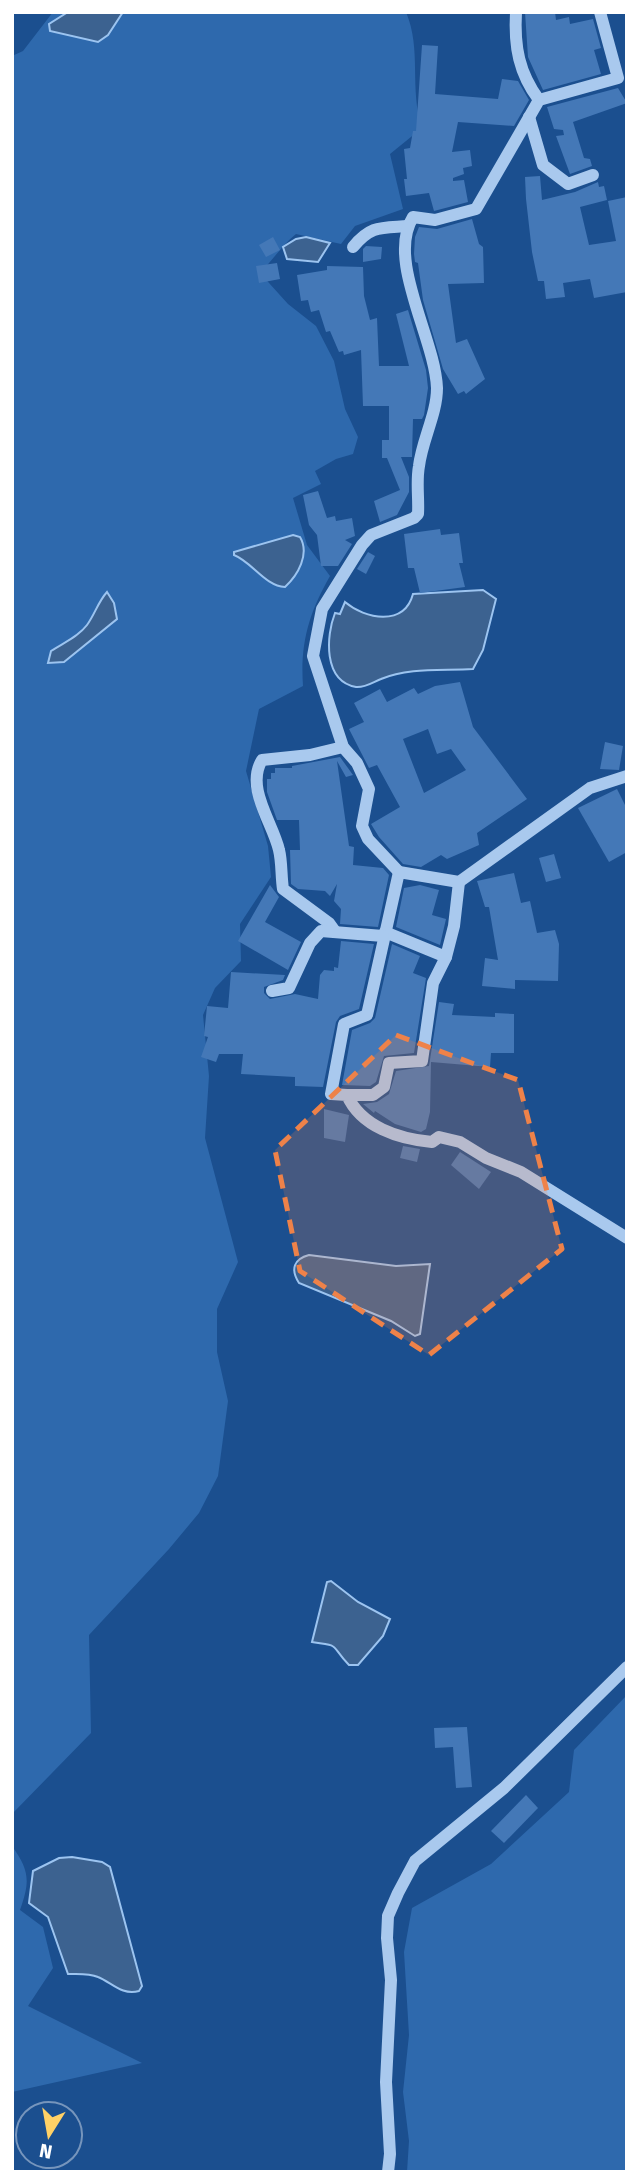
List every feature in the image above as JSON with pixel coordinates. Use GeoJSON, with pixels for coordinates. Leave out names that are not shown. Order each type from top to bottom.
{"type":"FeatureCollection","features":[{"type":"Feature","properties":{"kind":"street"},"geometry":{"type":"LineString","coordinates":[[516,12],[518,60],[528,85],[539,100]]}},
{"type":"Feature","properties":{"kind":"street"},"geometry":{"type":"LineString","coordinates":[[600,12],[618,78],[539,100],[476,209],[435,220],[414,217],[408,226],[404,267],[419,307],[437,387],[418,466],[418,514],[371,535],[322,609],[313,656],[342,747],[357,763],[369,789],[362,826],[368,839],[398,872],[458,882],[590,788],[627,776]]}},
{"type":"Feature","properties":{"kind":"street"},"geometry":{"type":"LineString","coordinates":[[529,117],[543,165],[568,184],[593,175]]}},
{"type":"Feature","properties":{"kind":"street"},"geometry":{"type":"LineString","coordinates":[[353,247],[364,233],[374,228],[408,226]]}},
{"type":"Feature","properties":{"kind":"street"},"geometry":{"type":"LineString","coordinates":[[334,930],[329,923],[283,889],[279,851],[261,805],[257,776],[262,760],[310,755],[342,747]]}},
{"type":"Feature","properties":{"kind":"street"},"geometry":{"type":"LineString","coordinates":[[398,872],[367,1015],[344,1024],[331,1094],[373,1095],[384,1087],[390,1063],[422,1061],[433,983],[446,957],[454,926],[458,882]]}},
{"type":"Feature","properties":{"kind":"street"},"geometry":{"type":"LineString","coordinates":[[272,991],[289,988],[316,935],[334,930],[384,934],[446,957]]}},
{"type":"Feature","properties":{"kind":"street"},"geometry":{"type":"LineString","coordinates":[[346,1095],[354,1110],[391,1134],[410,1140],[432,1142],[439,1137],[460,1142],[486,1158],[521,1172],[627,1238]]}},
{"type":"Feature","properties":{"kind":"street"},"geometry":{"type":"LineString","coordinates":[[388,2172],[390,2154],[386,2082],[391,1980],[387,1937],[388,1916],[398,1893],[415,1861],[504,1788],[627,1667]]}},
{"type":"Feature","properties":{"kind":"highlighted area"},"geometry":{"type":"Polygon","coordinates":[[[396,1035],[518,1080],[562,1249],[429,1355],[300,1271],[275,1150],[396,1035]]]}},
{"type":"Feature","properties":{"kind":"shaded area"},"geometry":{"type":"Polygon","coordinates":[[[53,12],[406,12],[415,55],[416,98],[422,128],[390,154],[403,209],[355,226],[341,244],[296,234],[260,273],[288,304],[316,326],[334,361],[345,409],[358,437],[353,454],[336,459],[315,471],[321,484],[293,498],[307,545],[330,576],[307,629],[302,670],[303,686],[259,709],[246,771],[268,846],[271,877],[240,924],[241,961],[215,988],[203,1015],[209,1076],[205,1138],[238,1262],[217,1309],[217,1352],[228,1401],[218,1476],[199,1513],[89,1635],[91,1733],[12,1814],[12,56],[23,51],[53,12]]]}},
{"type":"Feature","properties":{"kind":"shaded area"},"geometry":{"type":"Polygon","coordinates":[[[68,12],[123,12],[108,35],[98,42],[50,31],[49,24],[68,12]]]}},
{"type":"Feature","properties":{"kind":"shaded area"},"geometry":{"type":"Polygon","coordinates":[[[306,237],[330,243],[318,262],[287,259],[283,247],[296,239],[306,237]]]}},
{"type":"Feature","properties":{"kind":"shaded area"},"geometry":{"type":"Polygon","coordinates":[[[293,535],[300,537],[303,557],[294,577],[285,587],[271,583],[234,555],[234,552],[293,535]]]}},
{"type":"Feature","properties":{"kind":"shaded area"},"geometry":{"type":"Polygon","coordinates":[[[483,590],[496,599],[483,650],[473,669],[403,673],[356,687],[345,683],[332,667],[329,645],[332,623],[335,613],[340,614],[345,602],[363,613],[383,617],[401,612],[413,594],[483,590]]]}},
{"type":"Feature","properties":{"kind":"shaded area"},"geometry":{"type":"Polygon","coordinates":[[[107,592],[114,603],[117,619],[64,662],[48,663],[51,651],[87,625],[107,592]]]}},
{"type":"Feature","properties":{"kind":"shaded area"},"geometry":{"type":"Polygon","coordinates":[[[309,1255],[396,1266],[430,1264],[420,1334],[415,1336],[391,1321],[299,1283],[295,1265],[309,1255]]]}},
{"type":"Feature","properties":{"kind":"shaded area"},"geometry":{"type":"Polygon","coordinates":[[[331,1581],[358,1602],[390,1619],[383,1636],[358,1665],[349,1665],[332,1645],[312,1642],[327,1582],[331,1581]]]}},
{"type":"Feature","properties":{"kind":"shaded area"},"geometry":{"type":"Polygon","coordinates":[[[627,1695],[627,2172],[407,2172],[409,2141],[403,2092],[409,2035],[404,1952],[412,1908],[491,1864],[569,1792],[574,1750],[627,1695]]]}},
{"type":"Feature","properties":{"kind":"shaded area"},"geometry":{"type":"Polygon","coordinates":[[[12,1846],[27,1877],[26,1892],[20,1910],[43,1927],[53,1968],[28,2006],[142,2063],[12,2092],[12,1846]]]}},
{"type":"Feature","properties":{"kind":"shaded area"},"geometry":{"type":"Polygon","coordinates":[[[72,1857],[102,1862],[110,1867],[142,1986],[139,1991],[127,1992],[91,1975],[68,1974],[48,1917],[29,1903],[33,1871],[59,1858],[72,1857]]]}},
{"type":"Feature","properties":{"kind":"building"},"geometry":{"type":"Polygon","coordinates":[[[525,12],[555,12],[556,20],[569,17],[570,24],[593,19],[601,48],[594,50],[601,74],[543,90],[528,57],[525,12]]]}},
{"type":"Feature","properties":{"kind":"building"},"geometry":{"type":"Polygon","coordinates":[[[422,45],[438,46],[435,94],[498,99],[502,79],[518,81],[529,100],[514,126],[458,122],[452,152],[470,150],[472,166],[463,168],[464,174],[453,178],[453,181],[464,180],[468,202],[434,211],[429,193],[406,196],[404,179],[407,179],[404,149],[410,148],[413,131],[416,131],[422,45]]]}},
{"type":"Feature","properties":{"kind":"building"},"geometry":{"type":"Polygon","coordinates":[[[618,88],[627,103],[573,122],[584,158],[590,159],[592,166],[570,174],[556,136],[564,135],[563,130],[554,129],[547,107],[618,88]]]}},
{"type":"Feature","properties":{"kind":"building"},"geometry":{"type":"Polygon","coordinates":[[[540,176],[542,200],[575,192],[598,182],[599,187],[604,186],[607,200],[580,207],[589,245],[616,241],[608,201],[627,197],[627,292],[594,298],[590,279],[563,283],[565,297],[546,299],[544,281],[538,281],[532,252],[526,199],[525,177],[540,176]]]}},
{"type":"Feature","properties":{"kind":"building"},"geometry":{"type":"Polygon","coordinates":[[[472,219],[479,244],[483,247],[484,283],[448,284],[456,343],[467,339],[485,379],[466,394],[464,391],[458,394],[443,369],[423,300],[418,263],[415,262],[415,237],[419,227],[437,229],[472,219]]]}},
{"type":"Feature","properties":{"kind":"building"},"geometry":{"type":"Polygon","coordinates":[[[273,237],[280,250],[266,257],[259,245],[273,237]]]}},
{"type":"Feature","properties":{"kind":"building"},"geometry":{"type":"Polygon","coordinates":[[[366,246],[382,247],[381,259],[363,262],[363,249],[366,246]]]}},
{"type":"Feature","properties":{"kind":"building"},"geometry":{"type":"Polygon","coordinates":[[[277,263],[280,279],[259,283],[256,266],[277,263]]]}},
{"type":"Feature","properties":{"kind":"building"},"geometry":{"type":"Polygon","coordinates":[[[327,266],[363,267],[364,296],[370,320],[377,318],[379,366],[409,366],[396,314],[408,310],[426,370],[428,388],[424,415],[422,419],[413,419],[412,457],[401,457],[409,477],[409,492],[397,515],[380,522],[374,501],[400,490],[387,458],[382,458],[382,440],[389,440],[389,406],[363,406],[361,350],[344,355],[343,351],[339,352],[330,331],[326,332],[319,310],[311,312],[308,300],[301,301],[297,275],[327,270],[327,266]]]}},
{"type":"Feature","properties":{"kind":"building"},"geometry":{"type":"Polygon","coordinates":[[[318,491],[327,518],[335,516],[336,521],[352,518],[355,536],[345,540],[352,544],[338,566],[321,566],[317,535],[309,525],[303,495],[318,491]]]}},
{"type":"Feature","properties":{"kind":"building"},"geometry":{"type":"Polygon","coordinates":[[[440,529],[441,535],[459,533],[463,563],[459,563],[465,587],[420,593],[414,568],[408,568],[404,534],[440,529]]]}},
{"type":"Feature","properties":{"kind":"building"},"geometry":{"type":"Polygon","coordinates":[[[368,552],[375,556],[366,574],[357,569],[368,552]]]}},
{"type":"Feature","properties":{"kind":"building"},"geometry":{"type":"Polygon","coordinates":[[[460,682],[473,727],[527,799],[477,833],[479,845],[447,859],[441,855],[421,867],[403,864],[371,824],[400,807],[377,765],[369,768],[349,729],[364,722],[354,703],[380,689],[387,702],[414,688],[418,694],[435,686],[460,682]],[[428,729],[403,739],[424,793],[466,770],[451,749],[437,754],[428,729]]]}},
{"type":"Feature","properties":{"kind":"building"},"geometry":{"type":"Polygon","coordinates":[[[605,742],[623,746],[619,770],[600,769],[605,742]]]}},
{"type":"Feature","properties":{"kind":"building"},"geometry":{"type":"Polygon","coordinates":[[[340,757],[353,775],[346,777],[337,761],[349,846],[354,847],[353,865],[383,868],[389,875],[378,927],[340,924],[341,909],[334,901],[337,884],[330,896],[325,891],[298,889],[291,884],[290,850],[300,850],[299,820],[277,820],[267,792],[267,779],[271,779],[275,768],[292,768],[340,757]]]}},
{"type":"Feature","properties":{"kind":"building"},"geometry":{"type":"Polygon","coordinates":[[[617,789],[627,809],[627,852],[609,862],[578,808],[617,789]]]}},
{"type":"Feature","properties":{"kind":"building"},"geometry":{"type":"Polygon","coordinates":[[[554,854],[561,878],[546,882],[539,858],[554,854]]]}},
{"type":"Feature","properties":{"kind":"building"},"geometry":{"type":"Polygon","coordinates":[[[514,873],[521,903],[530,901],[537,933],[555,930],[559,944],[558,981],[515,980],[515,989],[482,986],[485,958],[498,960],[489,907],[485,907],[477,881],[514,873]]]}},
{"type":"Feature","properties":{"kind":"building"},"geometry":{"type":"Polygon","coordinates":[[[270,885],[279,897],[265,922],[301,942],[288,970],[238,941],[270,885]]]}},
{"type":"Feature","properties":{"kind":"building"},"geometry":{"type":"Polygon","coordinates":[[[420,885],[439,890],[432,915],[446,919],[440,945],[396,927],[404,888],[420,885]]]}},
{"type":"Feature","properties":{"kind":"building"},"geometry":{"type":"Polygon","coordinates":[[[341,941],[374,944],[359,1009],[340,1016],[336,1022],[323,1087],[295,1086],[295,1077],[241,1074],[243,1054],[219,1054],[216,1062],[201,1057],[208,1037],[204,1036],[207,1006],[228,1008],[231,972],[285,975],[283,980],[264,987],[264,993],[270,999],[295,994],[318,999],[320,975],[324,970],[334,971],[334,967],[338,968],[341,941]]]}},
{"type":"Feature","properties":{"kind":"building"},"geometry":{"type":"Polygon","coordinates":[[[392,944],[420,956],[413,973],[426,978],[414,1053],[384,1056],[376,1082],[370,1086],[342,1085],[352,1030],[370,1023],[375,1018],[392,944]]]}},
{"type":"Feature","properties":{"kind":"building"},"geometry":{"type":"Polygon","coordinates":[[[439,1002],[454,1004],[452,1015],[495,1017],[495,1013],[514,1014],[514,1053],[491,1053],[490,1067],[431,1062],[430,1112],[426,1129],[421,1132],[395,1124],[363,1104],[377,1102],[389,1094],[396,1071],[429,1066],[439,1002]]]}},
{"type":"Feature","properties":{"kind":"building"},"geometry":{"type":"Polygon","coordinates":[[[324,1109],[349,1115],[345,1142],[324,1138],[324,1109]]]}},
{"type":"Feature","properties":{"kind":"building"},"geometry":{"type":"Polygon","coordinates":[[[403,1146],[420,1149],[417,1162],[400,1158],[403,1146]]]}},
{"type":"Feature","properties":{"kind":"building"},"geometry":{"type":"Polygon","coordinates":[[[460,1152],[491,1172],[479,1189],[451,1165],[460,1152]]]}},
{"type":"Feature","properties":{"kind":"building"},"geometry":{"type":"Polygon","coordinates":[[[467,1727],[472,1787],[456,1788],[453,1747],[435,1748],[434,1728],[467,1727]]]}},
{"type":"Feature","properties":{"kind":"building"},"geometry":{"type":"Polygon","coordinates":[[[526,1795],[538,1808],[504,1843],[491,1831],[526,1795]]]}}]}
